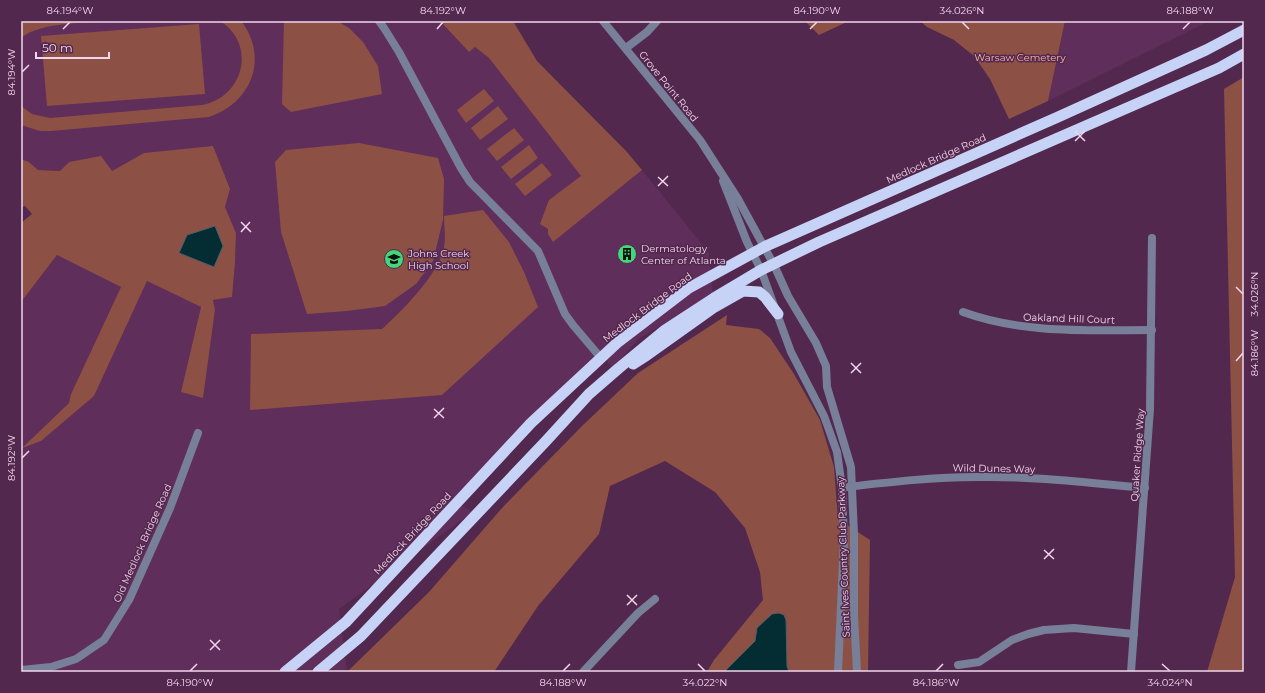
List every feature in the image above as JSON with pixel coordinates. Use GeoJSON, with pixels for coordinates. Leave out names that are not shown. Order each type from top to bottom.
{"type":"FeatureCollection","features":[{"type":"Feature","properties":{"kind":"highway","name":"Medlock Bridge Road"},"geometry":{"type":"LineString","coordinates":[[285,672],[346,622],[530,423],[617,343],[689,288],[764,247],[1065,114],[1206,50],[1244,30]]}},
{"type":"Feature","properties":{"kind":"highway"},"geometry":{"type":"LineString","coordinates":[[318,672],[361,636],[589,394],[665,330],[761,270],[819,242],[1219,68],[1244,54]]}},
{"type":"Feature","properties":{"kind":"highway"},"geometry":{"type":"LineString","coordinates":[[619,368],[629,366],[647,355],[713,308],[744,291],[759,292],[765,297],[778,314]]}},
{"type":"Feature","properties":{"kind":"street"},"geometry":{"type":"LineString","coordinates":[[379,21],[398,52],[470,182],[538,251],[565,314],[601,358]]}},
{"type":"Feature","properties":{"kind":"street","name":"Grove Point Road"},"geometry":{"type":"LineString","coordinates":[[603,21],[700,140],[738,198],[774,265]]}},
{"type":"Feature","properties":{"kind":"street"},"geometry":{"type":"LineString","coordinates":[[626,48],[647,32],[657,21]]}},
{"type":"Feature","properties":{"kind":"street","name":"Grove Point Road"},"geometry":{"type":"LineString","coordinates":[[716,166],[747,242],[761,270]]}},
{"type":"Feature","properties":{"kind":"street","name":"Quaker Ridge Way"},"geometry":{"type":"LineString","coordinates":[[1131,672],[1150,409],[1152,238]]}},
{"type":"Feature","properties":{"kind":"street","name":"Saint Ives Country Club Parkway"},"geometry":{"type":"LineString","coordinates":[[774,265],[788,296],[816,343],[826,366],[827,387],[851,468],[854,534],[854,615],[857,672]]}},
{"type":"Feature","properties":{"kind":"street","name":"Saint Ives Country Club Parkway"},"geometry":{"type":"LineString","coordinates":[[761,270],[791,352],[824,416],[837,452],[842,488],[844,540],[838,672]]}},
{"type":"Feature","properties":{"kind":"street","name":"Oakland Hill Court"},"geometry":{"type":"LineString","coordinates":[[963,312],[980,319],[1035,328],[1152,330]]}},
{"type":"Feature","properties":{"kind":"street","name":"Old Medlock Bridge Road"},"geometry":{"type":"LineString","coordinates":[[21,670],[51,667],[76,659],[104,640],[129,600],[170,508],[198,433]]}},
{"type":"Feature","properties":{"kind":"street","name":"Wild Dunes Way"},"geometry":{"type":"LineString","coordinates":[[842,488],[910,480],[978,476],[1031,478],[1145,488]]}},
{"type":"Feature","properties":{"kind":"street"},"geometry":{"type":"LineString","coordinates":[[583,672],[638,613],[655,599]]}},
{"type":"Feature","properties":{"kind":"street"},"geometry":{"type":"LineString","coordinates":[[958,665],[979,662],[1012,640],[1044,630],[1074,628],[1134,634]]}},
{"type":"Feature","properties":{"kind":"shaded area"},"geometry":{"type":"Polygon","coordinates":[[[21,21],[440,21],[469,52],[475,47],[489,58],[581,176],[548,229],[553,241],[642,170],[709,253],[713,295],[640,338],[612,368],[604,356],[455,502],[473,512],[339,609],[347,672],[21,672],[21,302],[57,255],[121,287],[71,394],[69,403],[23,447],[94,396],[147,281],[201,307],[181,392],[203,397],[215,310],[213,300],[232,297],[236,233],[225,207],[230,189],[144,153],[112,171],[69,162],[61,171],[38,170],[29,162],[21,159],[21,21]]]}},
{"type":"Feature","properties":{"kind":"shaded area"},"geometry":{"type":"Polygon","coordinates":[[[1065,21],[1209,21],[1048,101],[1065,21]]]}},
{"type":"Feature","properties":{"kind":"shaded area"},"geometry":{"type":"Polygon","coordinates":[[[215,226],[223,246],[214,267],[179,253],[187,235],[215,226]]]}},
{"type":"Feature","properties":{"kind":"shaded area"},"geometry":{"type":"Polygon","coordinates":[[[779,613],[784,615],[786,620],[787,666],[789,672],[724,672],[755,641],[757,628],[772,614],[779,613]]]}},
{"type":"Feature","properties":{"kind":"green space"},"geometry":{"type":"Polygon","coordinates":[[[21,21],[112,21],[51,26],[29,33],[21,38],[21,21]]]}},
{"type":"Feature","properties":{"kind":"green space"},"geometry":{"type":"Polygon","coordinates":[[[220,21],[242,22],[250,36],[254,50],[254,65],[251,78],[245,91],[236,101],[224,110],[209,117],[51,131],[40,131],[21,125],[21,106],[32,114],[50,118],[202,105],[216,100],[228,92],[236,81],[241,69],[242,56],[239,43],[232,31],[220,21]]]}},
{"type":"Feature","properties":{"kind":"green space"},"geometry":{"type":"Polygon","coordinates":[[[284,21],[337,21],[349,28],[363,42],[378,66],[382,94],[291,112],[282,104],[284,21]]]}},
{"type":"Feature","properties":{"kind":"green space"},"geometry":{"type":"Polygon","coordinates":[[[440,21],[513,21],[537,61],[627,152],[642,170],[553,242],[548,234],[548,229],[540,224],[549,200],[581,176],[489,58],[475,47],[469,52],[440,21]]]}},
{"type":"Feature","properties":{"kind":"green space"},"geometry":{"type":"Polygon","coordinates":[[[805,21],[849,21],[819,35],[805,21]]]}},
{"type":"Feature","properties":{"kind":"green space","name":"Warsaw Cemetery"},"geometry":{"type":"Polygon","coordinates":[[[920,21],[1065,21],[1048,101],[1009,119],[990,79],[974,56],[954,40],[927,27],[920,21]]]}},
{"type":"Feature","properties":{"kind":"green space"},"geometry":{"type":"Polygon","coordinates":[[[199,24],[205,94],[47,106],[41,36],[199,24]]]}},
{"type":"Feature","properties":{"kind":"green space"},"geometry":{"type":"Polygon","coordinates":[[[1244,77],[1244,672],[1207,672],[1235,577],[1224,89],[1244,77]]]}},
{"type":"Feature","properties":{"kind":"green space"},"geometry":{"type":"Polygon","coordinates":[[[484,89],[494,101],[466,123],[457,110],[484,89]]]}},
{"type":"Feature","properties":{"kind":"green space"},"geometry":{"type":"Polygon","coordinates":[[[498,106],[508,119],[480,140],[471,128],[498,106]]]}},
{"type":"Feature","properties":{"kind":"green space"},"geometry":{"type":"Polygon","coordinates":[[[514,128],[524,140],[497,161],[487,149],[514,128]]]}},
{"type":"Feature","properties":{"kind":"green space"},"geometry":{"type":"Polygon","coordinates":[[[359,143],[438,158],[444,179],[443,220],[433,261],[416,284],[385,306],[307,314],[281,232],[275,162],[286,150],[359,143]]]}},
{"type":"Feature","properties":{"kind":"green space"},"geometry":{"type":"Polygon","coordinates":[[[529,145],[538,158],[511,179],[501,167],[529,145]]]}},
{"type":"Feature","properties":{"kind":"green space"},"geometry":{"type":"Polygon","coordinates":[[[213,146],[230,189],[225,207],[236,233],[235,263],[232,297],[213,300],[215,310],[203,398],[181,392],[201,307],[147,281],[94,396],[41,441],[22,448],[69,403],[71,394],[121,287],[57,255],[21,302],[21,223],[32,214],[25,206],[21,207],[21,159],[29,162],[38,170],[60,171],[69,162],[101,156],[112,171],[144,153],[213,146]]]}},
{"type":"Feature","properties":{"kind":"green space"},"geometry":{"type":"Polygon","coordinates":[[[542,163],[552,175],[525,196],[515,184],[542,163]]]}},
{"type":"Feature","properties":{"kind":"green space"},"geometry":{"type":"Polygon","coordinates":[[[483,210],[509,242],[524,272],[538,307],[442,395],[250,410],[251,334],[382,329],[419,291],[435,269],[441,258],[444,247],[444,216],[483,210]]]}},
{"type":"Feature","properties":{"kind":"green space"},"geometry":{"type":"Polygon","coordinates":[[[727,315],[726,325],[759,329],[770,338],[794,374],[820,420],[834,467],[838,519],[870,540],[868,672],[707,672],[714,660],[763,600],[760,572],[745,528],[715,492],[665,461],[610,486],[599,534],[538,606],[494,672],[347,672],[429,592],[502,508],[582,426],[638,373],[727,315]]]}},
{"type":"Feature","properties":{"kind":"waterway"},"geometry":{"type":"LineString","coordinates":[[1243,672],[1244,668]]}},
{"type":"Feature","properties":{"kind":"place","name":"Dermatology Center of Atlanta"},"geometry":{"type":"Point","coordinates":[627,254]}},
{"type":"Feature","properties":{"kind":"place","name":"Johns Creek High School"},"geometry":{"type":"Point","coordinates":[394,259]}}]}
